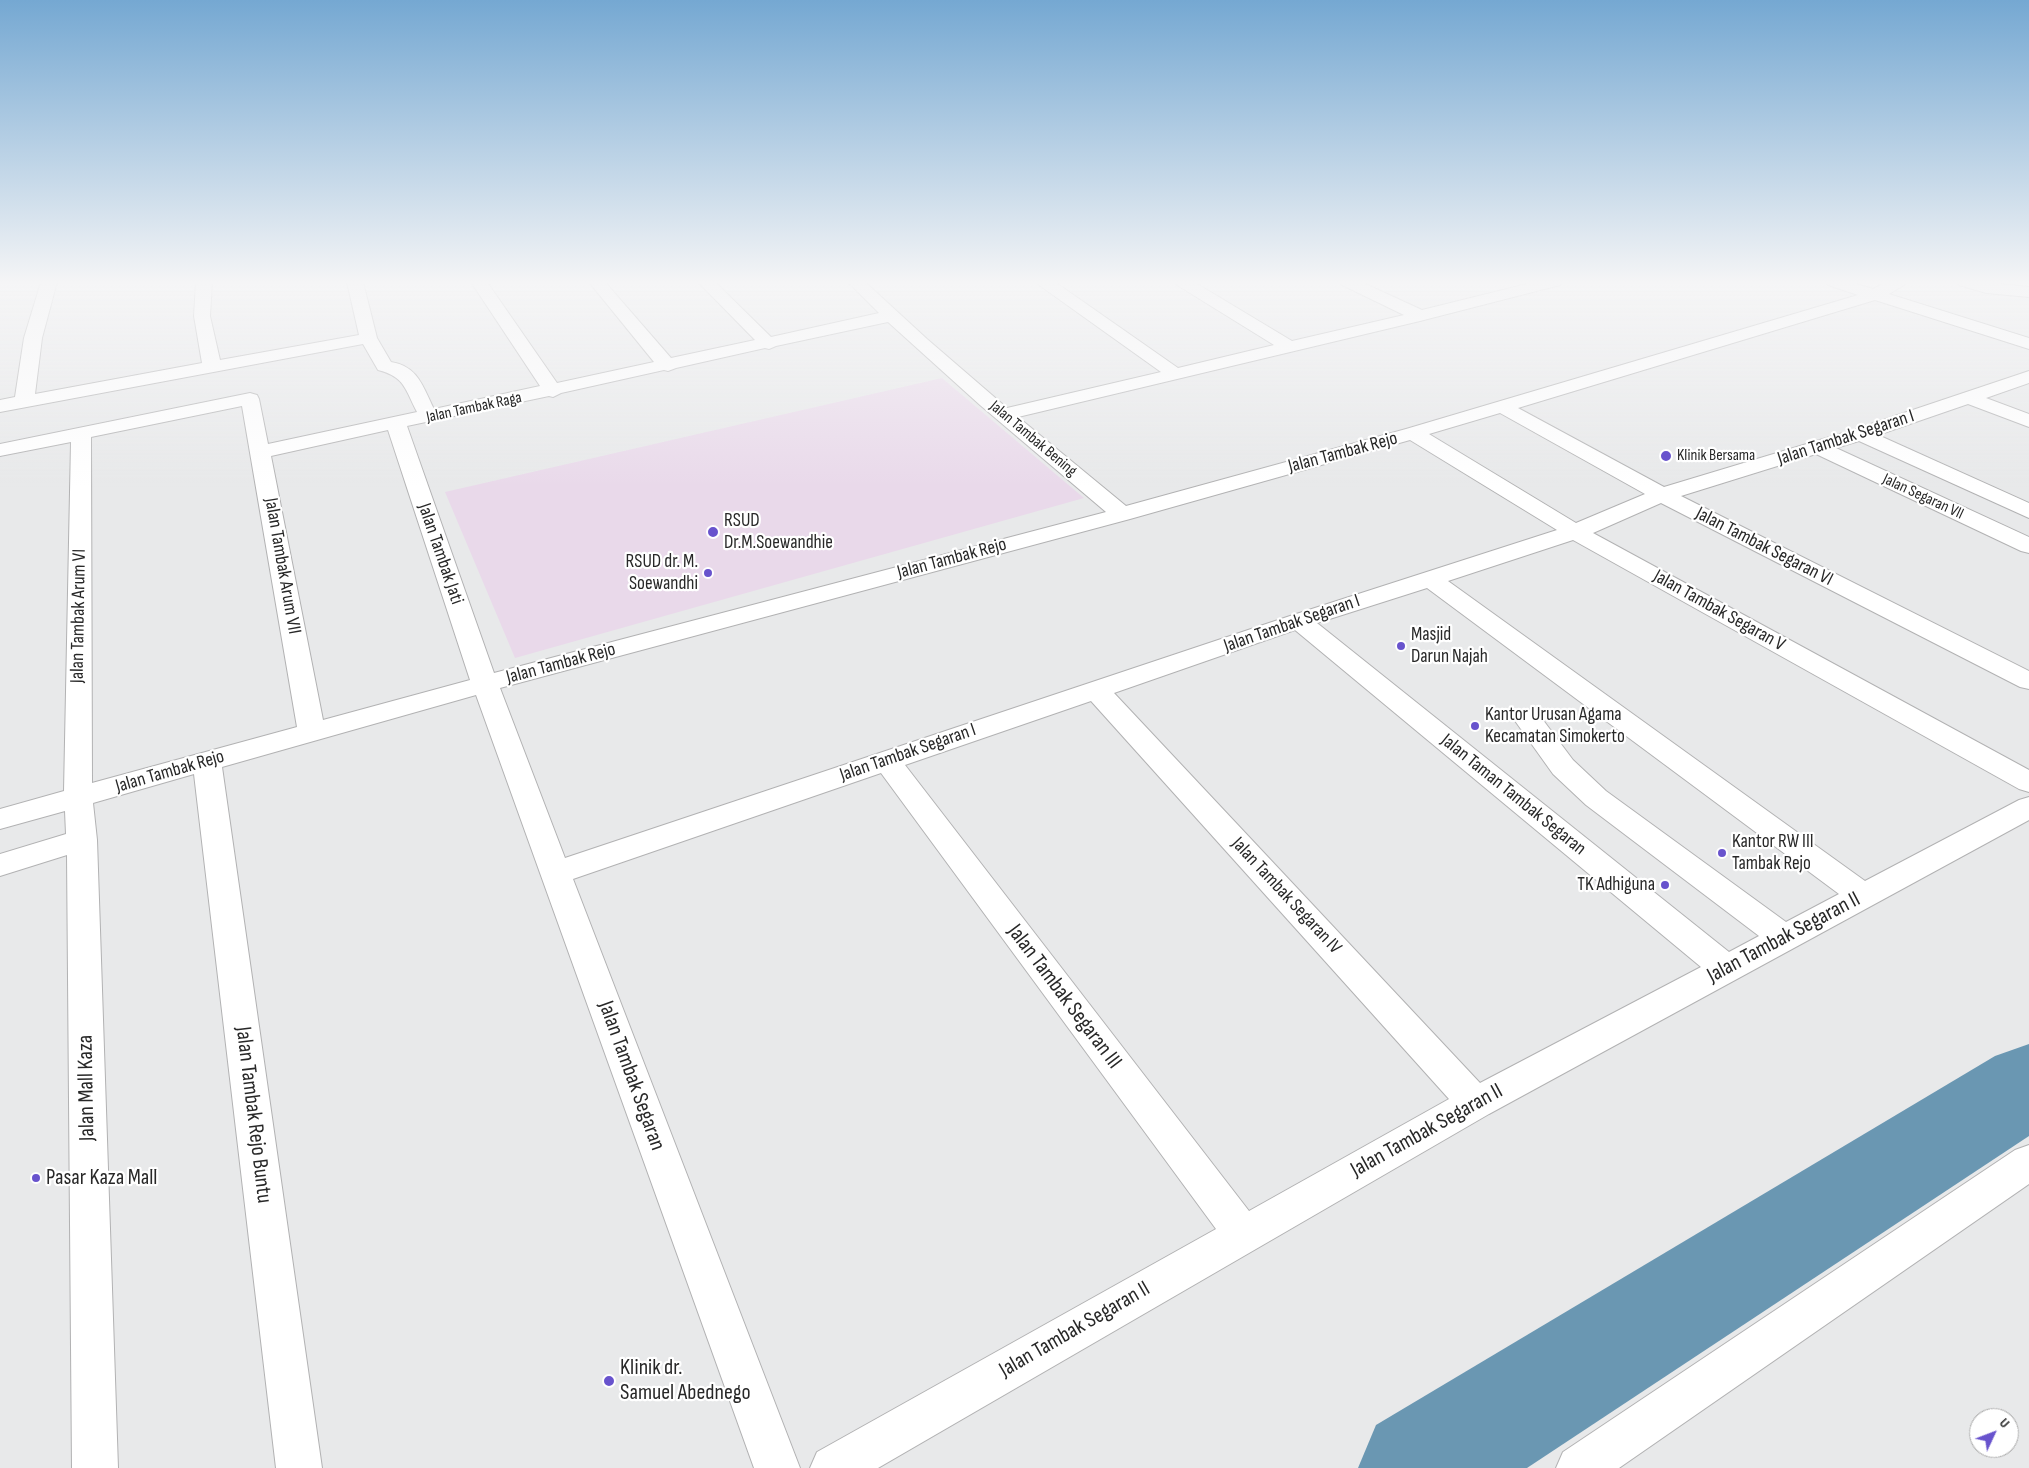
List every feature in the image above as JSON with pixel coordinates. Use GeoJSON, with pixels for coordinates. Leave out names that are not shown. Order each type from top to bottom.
{"type":"FeatureCollection","features":[{"type":"Feature","properties":{"kind":"street"},"geometry":{"type":"LineString","coordinates":[[24,402],[31,351]]}},
{"type":"Feature","properties":{"kind":"street"},"geometry":{"type":"LineString","coordinates":[[209,351],[212,367]]}},
{"type":"Feature","properties":{"kind":"street"},"geometry":{"type":"LineString","coordinates":[[0,406],[301,351]]}},
{"type":"Feature","properties":{"kind":"street"},"geometry":{"type":"LineString","coordinates":[[375,351],[384,366],[396,368],[407,374],[429,417]]}},
{"type":"Feature","properties":{"kind":"street"},"geometry":{"type":"LineString","coordinates":[[527,351],[553,391]]}},
{"type":"Feature","properties":{"kind":"street"},"geometry":{"type":"LineString","coordinates":[[654,351],[668,366]]}},
{"type":"Feature","properties":{"kind":"street","name":"Jalan Tambak Raga"},"geometry":{"type":"LineString","coordinates":[[261,452],[739,351]]}},
{"type":"Feature","properties":{"kind":"street","name":"Jalan Tambak Bening"},"geometry":{"type":"LineString","coordinates":[[930,351],[1122,514]]}},
{"type":"Feature","properties":{"kind":"street"},"geometry":{"type":"LineString","coordinates":[[1142,351],[1175,374]]}},
{"type":"Feature","properties":{"kind":"street"},"geometry":{"type":"LineString","coordinates":[[1004,415],[1274,351]]}},
{"type":"Feature","properties":{"kind":"street","name":"Jalan Tambak Rejo"},"geometry":{"type":"LineString","coordinates":[[0,819],[485,684],[1122,514],[1413,434],[1691,351]]}},
{"type":"Feature","properties":{"kind":"street","name":"Jalan Tambak Segaran I"},"geometry":{"type":"LineString","coordinates":[[556,873],[1299,621],[1575,532],[1662,496],[1860,434],[2029,377]]}},
{"type":"Feature","properties":{"kind":"street"},"geometry":{"type":"LineString","coordinates":[[1969,398],[2029,421]]}},
{"type":"Feature","properties":{"kind":"street","name":"Jalan Tambak Arum VII"},"geometry":{"type":"LineString","coordinates":[[81,434],[250,399],[312,733]]}},
{"type":"Feature","properties":{"kind":"street","name":"Jalan Tambak Segaran VI"},"geometry":{"type":"LineString","coordinates":[[1503,407],[1662,496],[2029,681]]}},
{"type":"Feature","properties":{"kind":"street","name":"Jalan Tambak Jati"},"geometry":{"type":"LineString","coordinates":[[396,424],[485,684]]}},
{"type":"Feature","properties":{"kind":"street"},"geometry":{"type":"LineString","coordinates":[[0,450],[81,434]]}},
{"type":"Feature","properties":{"kind":"street","name":"Jalan Tambak Arum VI"},"geometry":{"type":"LineString","coordinates":[[78,798],[81,434]]}},
{"type":"Feature","properties":{"kind":"street","name":"Jalan Tambak Segaran V"},"geometry":{"type":"LineString","coordinates":[[1413,434],[1575,532],[2029,782]]}},
{"type":"Feature","properties":{"kind":"street"},"geometry":{"type":"LineString","coordinates":[[1860,434],[2029,511]]}},
{"type":"Feature","properties":{"kind":"street","name":"Jalan Segaran VII"},"geometry":{"type":"LineString","coordinates":[[1818,447],[2029,546]]}},
{"type":"Feature","properties":{"kind":"street"},"geometry":{"type":"LineString","coordinates":[[1429,578],[1863,896]]}},
{"type":"Feature","properties":{"kind":"street","name":"Jalan Taman Tambak Segaran"},"geometry":{"type":"LineString","coordinates":[[1299,621],[1727,969]]}},
{"type":"Feature","properties":{"kind":"street","name":"Jalan Tambak Segaran"},"geometry":{"type":"LineString","coordinates":[[485,684],[777,1468]]}},
{"type":"Feature","properties":{"kind":"street","name":"Jalan Tambak Segaran IV"},"geometry":{"type":"LineString","coordinates":[[1096,690],[1476,1103]]}},
{"type":"Feature","properties":{"kind":"street"},"geometry":{"type":"LineString","coordinates":[[1527,718],[1564,767],[1596,798],[1785,938]]}},
{"type":"Feature","properties":{"kind":"street","name":"Jalan Tambak Segaran III"},"geometry":{"type":"LineString","coordinates":[[886,760],[1243,1234]]}},
{"type":"Feature","properties":{"kind":"street","name":"Jalan Tambak Rejo Buntu"},"geometry":{"type":"LineString","coordinates":[[207,762],[299,1468]]}},
{"type":"Feature","properties":{"kind":"street","name":"Jalan Mall Kaza"},"geometry":{"type":"LineString","coordinates":[[78,798],[82,840],[95,1468]]}},
{"type":"Feature","properties":{"kind":"street","name":"Jalan Tambak Segaran II"},"geometry":{"type":"LineString","coordinates":[[833,1468],[1476,1103],[2029,807]]}},
{"type":"Feature","properties":{"kind":"street"},"geometry":{"type":"LineString","coordinates":[[0,864],[82,840]]}},
{"type":"Feature","properties":{"kind":"street"},"geometry":{"type":"LineString","coordinates":[[1579,1468],[2029,1162]]}},
{"type":"Feature","properties":{"kind":"shaded area","name":"RSUD Dr.M.Soewandhie"},"geometry":{"type":"Polygon","coordinates":[[[942,378],[1084,498],[515,658],[445,492],[942,378]]]}},
{"type":"Feature","properties":{"kind":"waterway"},"geometry":{"type":"LineString","coordinates":[[1419,1468],[2029,1085]]}},
{"type":"Feature","properties":{"kind":"place","name":"Klinik Bersama"},"geometry":{"type":"Point","coordinates":[1666,456]}},
{"type":"Feature","properties":{"kind":"place","name":"RSUD Dr.M.Soewandhie"},"geometry":{"type":"Point","coordinates":[713,532]}},
{"type":"Feature","properties":{"kind":"place","name":"RSUD dr. M. Soewandhi"},"geometry":{"type":"Point","coordinates":[708,573]}},
{"type":"Feature","properties":{"kind":"place","name":"Masjid Darun Najah"},"geometry":{"type":"Point","coordinates":[1401,646]}},
{"type":"Feature","properties":{"kind":"place","name":"Kantor Urusan Agama Kecamatan Simokerto"},"geometry":{"type":"Point","coordinates":[1475,726]}},
{"type":"Feature","properties":{"kind":"place","name":"Kantor RW III Tambak Rejo"},"geometry":{"type":"Point","coordinates":[1722,853]}},
{"type":"Feature","properties":{"kind":"place","name":"TK Adhiguna"},"geometry":{"type":"Point","coordinates":[1665,885]}},
{"type":"Feature","properties":{"kind":"place","name":"Pasar Kaza Mall"},"geometry":{"type":"Point","coordinates":[36,1178]}},
{"type":"Feature","properties":{"kind":"place","name":"Klinik dr. Samuel Abednego"},"geometry":{"type":"Point","coordinates":[609,1381]}}]}
